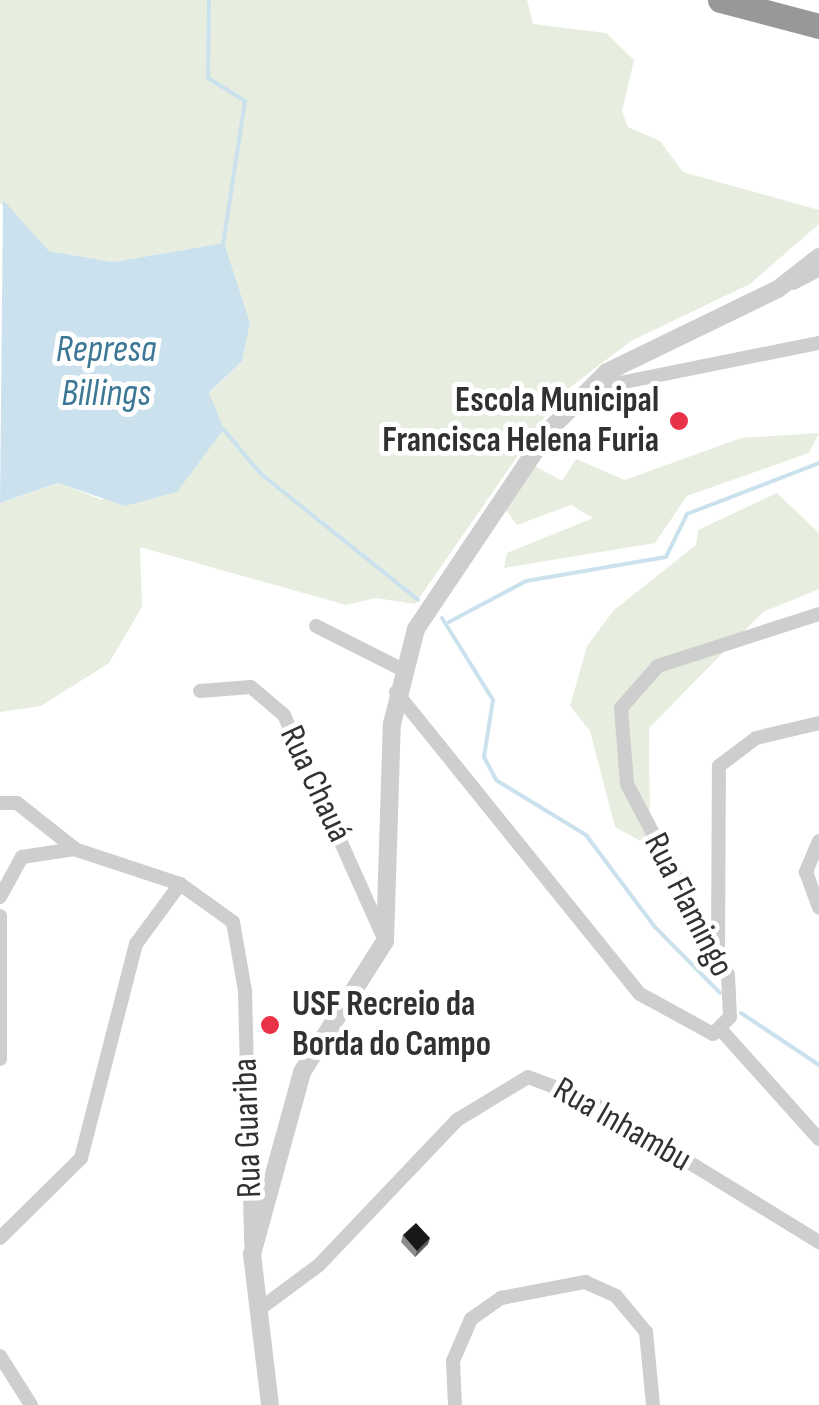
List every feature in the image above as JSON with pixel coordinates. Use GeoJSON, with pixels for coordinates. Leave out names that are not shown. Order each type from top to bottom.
{"type":"FeatureCollection","features":[{"type":"Feature","properties":{"kind":"highway"},"geometry":{"type":"LineString","coordinates":[[720,0],[819,26]]}},
{"type":"Feature","properties":{"kind":"street"},"geometry":{"type":"LineString","coordinates":[[778,288],[819,257]]}},
{"type":"Feature","properties":{"kind":"street"},"geometry":{"type":"LineString","coordinates":[[270,1405],[252,1254],[302,1072],[385,941],[396,691],[416,629],[489,515],[588,390],[619,362],[819,270]]}},
{"type":"Feature","properties":{"kind":"street"},"geometry":{"type":"LineString","coordinates":[[588,390],[640,376],[819,343]]}},
{"type":"Feature","properties":{"kind":"street"},"geometry":{"type":"LineString","coordinates":[[619,362],[640,376]]}},
{"type":"Feature","properties":{"kind":"street","name":"Rua Flamingo"},"geometry":{"type":"LineString","coordinates":[[396,691],[640,994],[685,1025],[722,1031],[731,1002],[720,958],[627,784],[621,708],[658,666],[819,614]]}},
{"type":"Feature","properties":{"kind":"street"},"geometry":{"type":"LineString","coordinates":[[316,626],[401,669]]}},
{"type":"Feature","properties":{"kind":"street","name":"Rua Chauá"},"geometry":{"type":"LineString","coordinates":[[200,691],[250,687],[284,715],[385,941]]}},
{"type":"Feature","properties":{"kind":"street"},"geometry":{"type":"LineString","coordinates":[[720,958],[712,848],[720,766],[756,738],[819,723]]}},
{"type":"Feature","properties":{"kind":"street"},"geometry":{"type":"LineString","coordinates":[[0,804],[17,803],[74,849]]}},
{"type":"Feature","properties":{"kind":"street"},"geometry":{"type":"LineString","coordinates":[[819,841],[806,872],[819,908]]}},
{"type":"Feature","properties":{"kind":"street","name":"Rua Guariba"},"geometry":{"type":"LineString","coordinates":[[0,897],[22,857],[74,849],[180,884],[221,908],[239,940],[252,1254]]}},
{"type":"Feature","properties":{"kind":"street"},"geometry":{"type":"LineString","coordinates":[[0,1238],[81,1158],[136,944],[180,884]]}},
{"type":"Feature","properties":{"kind":"street"},"geometry":{"type":"LineString","coordinates":[[0,916],[0,1059]]}},
{"type":"Feature","properties":{"kind":"street"},"geometry":{"type":"LineString","coordinates":[[722,1031],[819,1138]]}},
{"type":"Feature","properties":{"kind":"street","name":"Rua Inhambu"},"geometry":{"type":"LineString","coordinates":[[257,1311],[319,1265],[457,1120],[528,1076],[584,1098],[819,1242]]}},
{"type":"Feature","properties":{"kind":"street"},"geometry":{"type":"LineString","coordinates":[[455,1405],[453,1361],[471,1319],[501,1298],[584,1282],[616,1296],[646,1332],[653,1405]]}},
{"type":"Feature","properties":{"kind":"street"},"geometry":{"type":"LineString","coordinates":[[0,1356],[30,1405]]}},
{"type":"Feature","properties":{"kind":"green space"},"geometry":{"type":"Polygon","coordinates":[[[0,0],[527,0],[533,24],[606,33],[634,60],[622,111],[628,127],[660,141],[683,172],[819,210],[819,224],[750,284],[631,341],[560,395],[415,604],[376,598],[346,605],[140,547],[142,607],[109,663],[41,706],[0,712],[0,503],[59,483],[102,500],[242,361],[224,243],[113,262],[49,251],[0,203],[0,0]]]}},
{"type":"Feature","properties":{"kind":"green space"},"geometry":{"type":"Polygon","coordinates":[[[819,433],[809,453],[687,496],[655,543],[504,568],[507,553],[593,518],[571,505],[517,525],[505,509],[535,466],[562,481],[576,459],[625,480],[741,438],[819,433]]]}},
{"type":"Feature","properties":{"kind":"green space"},"geometry":{"type":"Polygon","coordinates":[[[777,493],[819,533],[819,589],[763,612],[649,728],[650,846],[615,827],[590,731],[570,706],[587,646],[614,610],[696,545],[698,530],[777,493]]]}},
{"type":"Feature","properties":{"kind":"water","name":"Represa Billings"},"geometry":{"type":"Polygon","coordinates":[[[3,200],[49,251],[113,262],[224,243],[250,323],[242,361],[209,393],[224,429],[177,492],[125,506],[58,483],[0,503],[3,200]]]}},
{"type":"Feature","properties":{"kind":"building"},"geometry":{"type":"Polygon","coordinates":[[[416,1223],[430,1238],[417,1251],[403,1235],[416,1223]]]}},
{"type":"Feature","properties":{"kind":"waterway"},"geometry":{"type":"LineString","coordinates":[[209,0],[208,78],[245,101],[223,244]]}},
{"type":"Feature","properties":{"kind":"waterway"},"geometry":{"type":"LineString","coordinates":[[223,429],[261,474],[418,600]]}},
{"type":"Feature","properties":{"kind":"waterway"},"geometry":{"type":"LineString","coordinates":[[449,622],[526,581],[666,557],[687,514],[819,463]]}},
{"type":"Feature","properties":{"kind":"waterway"},"geometry":{"type":"LineString","coordinates":[[442,618],[493,700],[484,757],[496,780],[586,835],[654,926],[720,993]]}},
{"type":"Feature","properties":{"kind":"waterway"},"geometry":{"type":"LineString","coordinates":[[741,1013],[819,1065]]}},
{"type":"Feature","properties":{"kind":"place","name":"Escola Municipal Francisca Helena Furia"},"geometry":{"type":"Point","coordinates":[679,421]}},
{"type":"Feature","properties":{"kind":"place","name":"USF Recreio da Borda do Campo"},"geometry":{"type":"Point","coordinates":[270,1025]}}]}
